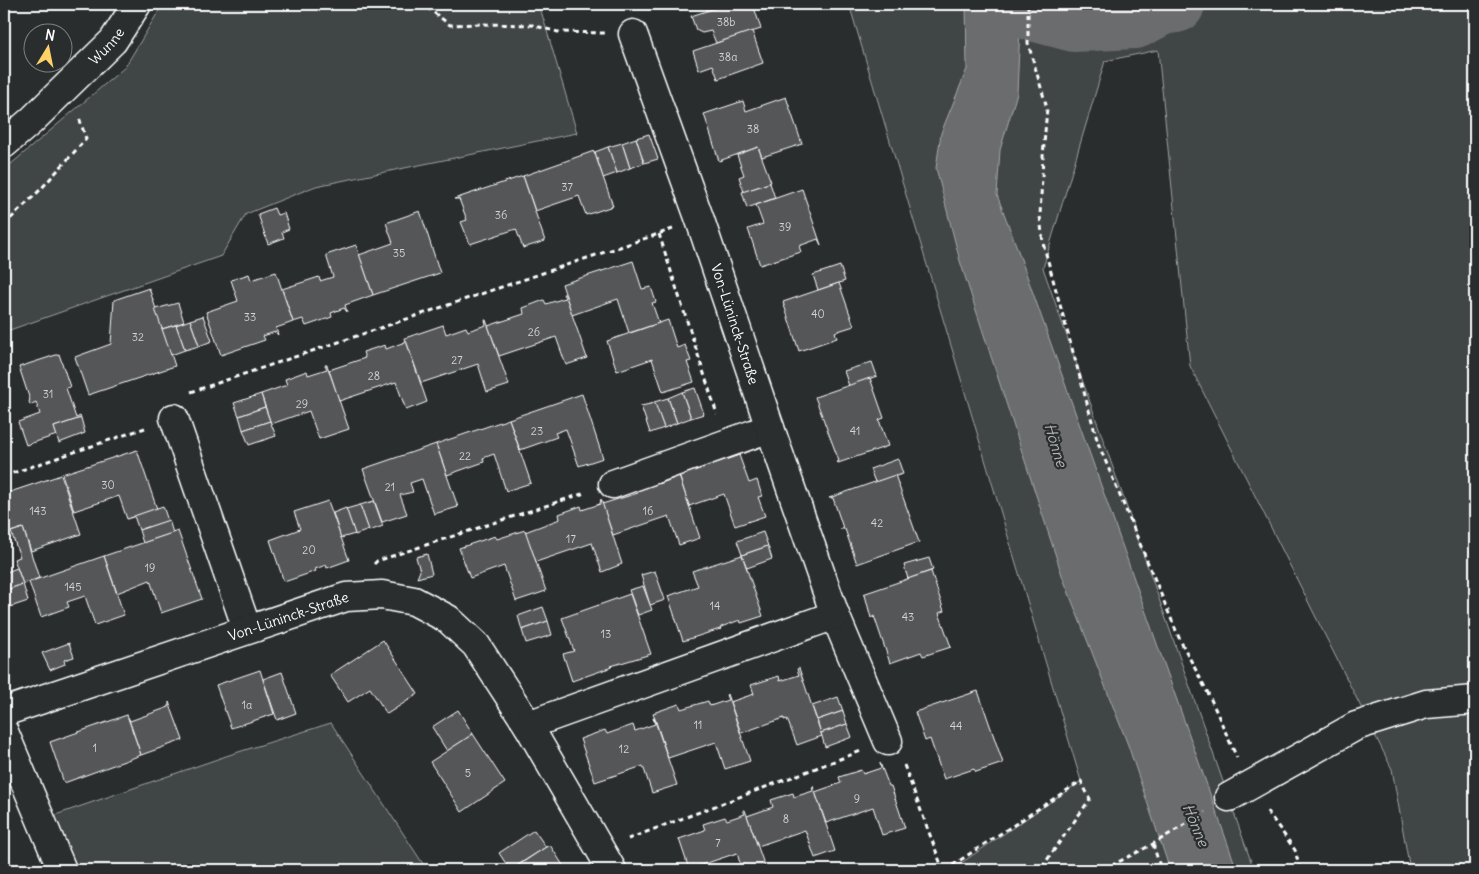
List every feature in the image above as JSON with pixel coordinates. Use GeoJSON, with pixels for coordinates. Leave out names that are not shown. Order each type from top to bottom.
{"type":"FeatureCollection","features":[{"type":"Feature","properties":{"kind":"street","name":"Wunne"},"geometry":{"type":"LineString","coordinates":[[4,144],[31,121],[113,41],[137,4]]}},
{"type":"Feature","properties":{"kind":"street","name":"Von-Lüninck-Straße"},"geometry":{"type":"LineString","coordinates":[[633,34],[700,220],[835,615],[888,741]]}},
{"type":"Feature","properties":{"kind":"street"},"geometry":{"type":"LineString","coordinates":[[174,418],[247,629]]}},
{"type":"Feature","properties":{"kind":"street"},"geometry":{"type":"LineString","coordinates":[[613,484],[770,428]]}},
{"type":"Feature","properties":{"kind":"street","name":"Von-Lüninck-Straße"},"geometry":{"type":"LineString","coordinates":[[4,712],[346,597],[382,595],[414,602],[448,620],[476,645],[528,725],[606,860]]}},
{"type":"Feature","properties":{"kind":"street"},"geometry":{"type":"LineString","coordinates":[[528,725],[835,615]]}},
{"type":"Feature","properties":{"kind":"street"},"geometry":{"type":"LineString","coordinates":[[1239,791],[1356,726],[1426,704],[1475,700]]}},
{"type":"Feature","properties":{"kind":"street"},"geometry":{"type":"LineString","coordinates":[[4,732],[62,870]]}},
{"type":"Feature","properties":{"kind":"path"},"geometry":{"type":"LineString","coordinates":[[409,4],[428,8],[450,25],[532,25],[558,32],[633,34]]}},
{"type":"Feature","properties":{"kind":"path"},"geometry":{"type":"LineString","coordinates":[[1028,4],[1028,43],[1047,108],[1040,216],[1043,243],[1098,443],[1180,640],[1209,695],[1239,791],[1295,850],[1300,870]]}},
{"type":"Feature","properties":{"kind":"path"},"geometry":{"type":"LineString","coordinates":[[4,225],[40,190],[86,139],[68,86]]}},
{"type":"Feature","properties":{"kind":"path"},"geometry":{"type":"LineString","coordinates":[[4,476],[174,418],[168,400],[700,220]]}},
{"type":"Feature","properties":{"kind":"path"},"geometry":{"type":"LineString","coordinates":[[659,234],[727,443]]}},
{"type":"Feature","properties":{"kind":"path"},"geometry":{"type":"LineString","coordinates":[[377,561],[613,484]]}},
{"type":"Feature","properties":{"kind":"path"},"geometry":{"type":"LineString","coordinates":[[606,860],[888,741],[898,750],[944,870],[1081,781],[1090,799],[1040,870]]}},
{"type":"Feature","properties":{"kind":"path"},"geometry":{"type":"LineString","coordinates":[[1103,870],[1152,844],[1239,791]]}},
{"type":"Feature","properties":{"kind":"path"},"geometry":{"type":"LineString","coordinates":[[1152,844],[1162,870]]}},
{"type":"Feature","properties":{"kind":"shaded area"},"geometry":{"type":"Polygon","coordinates":[[[163,4],[539,4],[577,133],[316,186],[246,214],[221,256],[4,332],[4,170],[125,67],[163,4]]]}},
{"type":"Feature","properties":{"kind":"shaded area"},"geometry":{"type":"Polygon","coordinates":[[[849,4],[1475,4],[1475,870],[1410,870],[1392,769],[1190,366],[1158,50],[1105,61],[1043,268],[1254,870],[951,870],[1081,781],[849,4]]]}},
{"type":"Feature","properties":{"kind":"shaded area"},"geometry":{"type":"Polygon","coordinates":[[[331,723],[427,870],[62,870],[41,820],[229,755],[331,723]]]}},
{"type":"Feature","properties":{"kind":"water","name":"Hönne"},"geometry":{"type":"Polygon","coordinates":[[[966,4],[1021,4],[1017,93],[1000,150],[997,195],[1237,870],[1170,870],[1128,745],[1063,578],[960,261],[936,168],[941,133],[967,69],[966,4]]]}},
{"type":"Feature","properties":{"kind":"building"},"geometry":{"type":"Polygon","coordinates":[[[704,4],[728,4],[707,11],[704,4]]]}},
{"type":"Feature","properties":{"kind":"building"},"geometry":{"type":"Polygon","coordinates":[[[728,4],[753,4],[761,29],[716,43],[711,31],[702,33],[696,30],[691,16],[728,4]]]}},
{"type":"Feature","properties":{"kind":"building"},"geometry":{"type":"Polygon","coordinates":[[[752,31],[763,63],[718,79],[713,65],[699,70],[693,51],[752,31]]]}},
{"type":"Feature","properties":{"kind":"building"},"geometry":{"type":"Polygon","coordinates":[[[786,97],[802,144],[762,157],[758,147],[719,161],[704,114],[743,101],[746,111],[786,97]]]}},
{"type":"Feature","properties":{"kind":"building"},"geometry":{"type":"Polygon","coordinates":[[[649,134],[658,159],[644,163],[636,138],[649,134]]]}},
{"type":"Feature","properties":{"kind":"building"},"geometry":{"type":"Polygon","coordinates":[[[636,138],[644,163],[630,168],[622,143],[636,138]]]}},
{"type":"Feature","properties":{"kind":"building"},"geometry":{"type":"Polygon","coordinates":[[[622,143],[630,168],[617,173],[608,147],[622,143]]]}},
{"type":"Feature","properties":{"kind":"building"},"geometry":{"type":"Polygon","coordinates":[[[608,147],[617,173],[603,178],[595,152],[608,147]]]}},
{"type":"Feature","properties":{"kind":"building"},"geometry":{"type":"Polygon","coordinates":[[[758,147],[771,182],[744,192],[739,177],[744,175],[737,155],[758,147]]]}},
{"type":"Feature","properties":{"kind":"building"},"geometry":{"type":"Polygon","coordinates":[[[594,151],[613,206],[586,215],[579,196],[535,211],[523,176],[594,151]]]}},
{"type":"Feature","properties":{"kind":"building"},"geometry":{"type":"Polygon","coordinates":[[[523,176],[545,241],[523,248],[516,229],[470,244],[461,222],[467,220],[459,199],[454,199],[523,176]]]}},
{"type":"Feature","properties":{"kind":"building"},"geometry":{"type":"Polygon","coordinates":[[[770,183],[775,198],[747,208],[742,192],[770,183]]]}},
{"type":"Feature","properties":{"kind":"building"},"geometry":{"type":"Polygon","coordinates":[[[802,189],[821,245],[818,239],[799,246],[801,252],[760,265],[748,229],[763,224],[756,205],[802,189]]]}},
{"type":"Feature","properties":{"kind":"building"},"geometry":{"type":"Polygon","coordinates":[[[274,208],[277,215],[284,213],[289,229],[282,232],[284,238],[268,244],[258,214],[274,208]]]}},
{"type":"Feature","properties":{"kind":"building"},"geometry":{"type":"Polygon","coordinates":[[[420,211],[440,273],[373,295],[359,255],[393,243],[386,223],[420,211]]]}},
{"type":"Feature","properties":{"kind":"building"},"geometry":{"type":"Polygon","coordinates":[[[356,245],[373,295],[345,305],[347,312],[344,308],[331,313],[332,317],[306,326],[303,319],[293,322],[282,289],[319,277],[320,281],[333,277],[326,255],[356,245]]]}},
{"type":"Feature","properties":{"kind":"building"},"geometry":{"type":"Polygon","coordinates":[[[633,261],[642,289],[651,287],[656,302],[652,303],[659,323],[629,333],[618,299],[572,315],[562,284],[633,261]]]}},
{"type":"Feature","properties":{"kind":"building"},"geometry":{"type":"Polygon","coordinates":[[[840,266],[845,281],[818,290],[813,275],[840,266]]]}},
{"type":"Feature","properties":{"kind":"building"},"geometry":{"type":"Polygon","coordinates":[[[276,272],[293,322],[276,328],[278,335],[275,332],[263,336],[265,340],[221,355],[206,312],[238,301],[231,280],[249,274],[251,280],[276,272]]]}},
{"type":"Feature","properties":{"kind":"building"},"geometry":{"type":"Polygon","coordinates":[[[839,283],[854,326],[835,332],[837,338],[799,351],[783,302],[839,283]]]}},
{"type":"Feature","properties":{"kind":"building"},"geometry":{"type":"Polygon","coordinates":[[[149,288],[175,366],[88,395],[75,357],[111,344],[114,300],[149,288]]]}},
{"type":"Feature","properties":{"kind":"building"},"geometry":{"type":"Polygon","coordinates":[[[563,294],[565,294],[587,358],[566,365],[556,337],[499,356],[488,326],[524,314],[523,308],[544,300],[546,304],[565,298],[563,294]]]}},
{"type":"Feature","properties":{"kind":"building"},"geometry":{"type":"Polygon","coordinates":[[[178,303],[184,322],[162,329],[155,309],[178,303]]]}},
{"type":"Feature","properties":{"kind":"building"},"geometry":{"type":"Polygon","coordinates":[[[203,316],[212,341],[199,346],[190,320],[203,316]]]}},
{"type":"Feature","properties":{"kind":"building"},"geometry":{"type":"Polygon","coordinates":[[[190,320],[199,346],[185,350],[176,325],[190,320]]]}},
{"type":"Feature","properties":{"kind":"building"},"geometry":{"type":"Polygon","coordinates":[[[485,320],[509,385],[487,392],[478,364],[421,383],[405,338],[443,325],[446,334],[466,327],[468,331],[486,325],[485,320]]]}},
{"type":"Feature","properties":{"kind":"building"},"geometry":{"type":"Polygon","coordinates":[[[668,320],[677,348],[685,345],[691,361],[687,362],[694,382],[663,392],[652,359],[617,371],[607,341],[668,320]]]}},
{"type":"Feature","properties":{"kind":"building"},"geometry":{"type":"Polygon","coordinates":[[[176,325],[185,350],[171,355],[162,329],[176,325]]]}},
{"type":"Feature","properties":{"kind":"building"},"geometry":{"type":"Polygon","coordinates":[[[404,338],[427,402],[406,410],[396,382],[339,401],[329,370],[365,358],[363,352],[385,345],[386,349],[405,342],[404,338]]]}},
{"type":"Feature","properties":{"kind":"building"},"geometry":{"type":"Polygon","coordinates":[[[59,354],[70,387],[66,388],[76,418],[80,416],[81,418],[54,427],[57,435],[26,445],[18,422],[40,414],[36,402],[30,405],[19,367],[59,354]]]}},
{"type":"Feature","properties":{"kind":"building"},"geometry":{"type":"Polygon","coordinates":[[[872,362],[877,376],[849,386],[844,371],[872,362]]]}},
{"type":"Feature","properties":{"kind":"building"},"geometry":{"type":"Polygon","coordinates":[[[325,365],[327,365],[349,429],[319,439],[309,411],[271,424],[261,394],[287,385],[285,379],[307,371],[308,375],[327,369],[325,365]]]}},
{"type":"Feature","properties":{"kind":"building"},"geometry":{"type":"Polygon","coordinates":[[[870,378],[884,418],[879,420],[888,446],[838,463],[839,461],[815,397],[870,378]]]}},
{"type":"Feature","properties":{"kind":"building"},"geometry":{"type":"Polygon","coordinates":[[[695,388],[704,414],[691,418],[682,392],[695,388]]]}},
{"type":"Feature","properties":{"kind":"building"},"geometry":{"type":"Polygon","coordinates":[[[682,392],[691,418],[677,423],[668,398],[682,392]]]}},
{"type":"Feature","properties":{"kind":"building"},"geometry":{"type":"Polygon","coordinates":[[[261,394],[265,407],[239,416],[234,403],[261,394]]]}},
{"type":"Feature","properties":{"kind":"building"},"geometry":{"type":"Polygon","coordinates":[[[582,394],[603,458],[579,466],[566,429],[555,433],[557,437],[520,450],[509,419],[582,394]]]}},
{"type":"Feature","properties":{"kind":"building"},"geometry":{"type":"Polygon","coordinates":[[[668,398],[677,423],[664,428],[654,402],[668,398]]]}},
{"type":"Feature","properties":{"kind":"building"},"geometry":{"type":"Polygon","coordinates":[[[655,403],[664,428],[650,433],[641,406],[655,403]]]}},
{"type":"Feature","properties":{"kind":"building"},"geometry":{"type":"Polygon","coordinates":[[[265,407],[270,421],[243,430],[239,416],[265,407]]]}},
{"type":"Feature","properties":{"kind":"building"},"geometry":{"type":"Polygon","coordinates":[[[81,418],[85,433],[59,443],[54,427],[81,418]]]}},
{"type":"Feature","properties":{"kind":"building"},"geometry":{"type":"Polygon","coordinates":[[[509,419],[531,483],[506,491],[494,454],[483,458],[484,462],[447,475],[436,444],[509,419]]]}},
{"type":"Feature","properties":{"kind":"building"},"geometry":{"type":"Polygon","coordinates":[[[270,421],[276,436],[249,445],[243,430],[270,421]]]}},
{"type":"Feature","properties":{"kind":"building"},"geometry":{"type":"Polygon","coordinates":[[[436,444],[458,507],[434,514],[422,479],[410,483],[413,492],[400,495],[407,514],[382,522],[363,469],[436,444]]]}},
{"type":"Feature","properties":{"kind":"building"},"geometry":{"type":"Polygon","coordinates":[[[137,450],[157,509],[127,519],[119,496],[74,511],[62,474],[137,450]]]}},
{"type":"Feature","properties":{"kind":"building"},"geometry":{"type":"Polygon","coordinates":[[[739,455],[749,483],[757,480],[762,496],[758,497],[765,516],[735,526],[724,494],[689,506],[679,475],[739,455]]]}},
{"type":"Feature","properties":{"kind":"building"},"geometry":{"type":"Polygon","coordinates":[[[898,459],[903,474],[875,482],[870,469],[898,459]]]}},
{"type":"Feature","properties":{"kind":"building"},"geometry":{"type":"Polygon","coordinates":[[[678,473],[700,538],[679,545],[669,516],[613,535],[602,504],[638,493],[636,487],[658,480],[659,484],[677,477],[676,474],[678,473]]]}},
{"type":"Feature","properties":{"kind":"building"},"geometry":{"type":"Polygon","coordinates":[[[61,475],[81,534],[31,551],[23,528],[4,534],[4,494],[61,475]]]}},
{"type":"Feature","properties":{"kind":"building"},"geometry":{"type":"Polygon","coordinates":[[[895,475],[919,542],[857,564],[845,529],[840,529],[843,528],[833,498],[829,498],[895,475]]]}},
{"type":"Feature","properties":{"kind":"building"},"geometry":{"type":"Polygon","coordinates":[[[601,499],[622,564],[602,572],[592,543],[536,562],[525,532],[560,519],[559,514],[581,506],[582,510],[600,504],[601,499]]]}},
{"type":"Feature","properties":{"kind":"building"},"geometry":{"type":"Polygon","coordinates":[[[328,501],[349,560],[327,568],[326,565],[315,569],[316,571],[284,582],[270,540],[300,529],[294,512],[328,501]]]}},
{"type":"Feature","properties":{"kind":"building"},"geometry":{"type":"Polygon","coordinates":[[[374,501],[383,526],[369,531],[360,505],[374,501]]]}},
{"type":"Feature","properties":{"kind":"building"},"geometry":{"type":"Polygon","coordinates":[[[360,505],[369,530],[355,535],[346,509],[360,505]]]}},
{"type":"Feature","properties":{"kind":"building"},"geometry":{"type":"Polygon","coordinates":[[[163,506],[168,521],[139,530],[134,516],[163,506]]]}},
{"type":"Feature","properties":{"kind":"building"},"geometry":{"type":"Polygon","coordinates":[[[346,508],[355,534],[341,538],[333,513],[346,508]]]}},
{"type":"Feature","properties":{"kind":"building"},"geometry":{"type":"Polygon","coordinates":[[[169,520],[173,533],[143,543],[139,530],[169,520]]]}},
{"type":"Feature","properties":{"kind":"building"},"geometry":{"type":"Polygon","coordinates":[[[23,528],[39,578],[23,584],[14,559],[20,557],[11,532],[23,528]]]}},
{"type":"Feature","properties":{"kind":"building"},"geometry":{"type":"Polygon","coordinates":[[[525,530],[546,591],[516,601],[504,566],[470,578],[459,548],[495,536],[497,539],[525,530]]]}},
{"type":"Feature","properties":{"kind":"building"},"geometry":{"type":"Polygon","coordinates":[[[178,531],[202,599],[161,613],[150,580],[117,593],[104,556],[178,531]]]}},
{"type":"Feature","properties":{"kind":"building"},"geometry":{"type":"Polygon","coordinates":[[[763,532],[768,546],[742,555],[737,541],[763,532]]]}},
{"type":"Feature","properties":{"kind":"building"},"geometry":{"type":"Polygon","coordinates":[[[768,546],[772,559],[747,568],[742,555],[768,546]]]}},
{"type":"Feature","properties":{"kind":"building"},"geometry":{"type":"Polygon","coordinates":[[[427,554],[432,574],[417,578],[420,571],[416,557],[427,554]]]}},
{"type":"Feature","properties":{"kind":"building"},"geometry":{"type":"Polygon","coordinates":[[[742,555],[763,616],[741,623],[740,620],[721,627],[720,630],[683,641],[668,596],[698,586],[692,571],[742,555]]]}},
{"type":"Feature","properties":{"kind":"building"},"geometry":{"type":"Polygon","coordinates":[[[104,556],[124,615],[95,625],[85,596],[67,602],[69,607],[41,617],[29,582],[104,556]]]}},
{"type":"Feature","properties":{"kind":"building"},"geometry":{"type":"Polygon","coordinates":[[[929,558],[933,570],[908,579],[904,565],[929,558]]]}},
{"type":"Feature","properties":{"kind":"building"},"geometry":{"type":"Polygon","coordinates":[[[17,568],[23,584],[4,591],[4,573],[17,568]]]}},
{"type":"Feature","properties":{"kind":"building"},"geometry":{"type":"Polygon","coordinates":[[[655,571],[665,600],[650,605],[641,575],[655,571]]]}},
{"type":"Feature","properties":{"kind":"building"},"geometry":{"type":"Polygon","coordinates":[[[931,571],[944,611],[939,613],[951,647],[923,656],[921,652],[890,663],[874,616],[871,618],[865,595],[863,594],[931,571]]]}},
{"type":"Feature","properties":{"kind":"building"},"geometry":{"type":"Polygon","coordinates":[[[23,584],[28,601],[4,609],[4,591],[23,584]]]}},
{"type":"Feature","properties":{"kind":"building"},"geometry":{"type":"Polygon","coordinates":[[[643,586],[652,610],[638,615],[629,590],[643,586]]]}},
{"type":"Feature","properties":{"kind":"building"},"geometry":{"type":"Polygon","coordinates":[[[630,594],[651,654],[611,666],[572,681],[563,654],[574,651],[562,618],[630,594]]]}},
{"type":"Feature","properties":{"kind":"building"},"geometry":{"type":"Polygon","coordinates":[[[543,607],[548,621],[522,630],[518,616],[543,607]]]}},
{"type":"Feature","properties":{"kind":"building"},"geometry":{"type":"Polygon","coordinates":[[[548,621],[552,635],[526,643],[522,630],[548,621]]]}},
{"type":"Feature","properties":{"kind":"building"},"geometry":{"type":"Polygon","coordinates":[[[383,640],[418,694],[387,714],[370,688],[348,702],[330,675],[383,640]]]}},
{"type":"Feature","properties":{"kind":"building"},"geometry":{"type":"Polygon","coordinates":[[[69,643],[74,657],[64,660],[65,664],[50,670],[42,653],[69,643]]]}},
{"type":"Feature","properties":{"kind":"building"},"geometry":{"type":"Polygon","coordinates":[[[799,668],[822,736],[797,745],[787,719],[784,720],[784,718],[741,733],[730,702],[754,694],[751,685],[779,676],[780,681],[799,675],[797,669],[799,668]]]}},
{"type":"Feature","properties":{"kind":"building"},"geometry":{"type":"Polygon","coordinates":[[[260,670],[274,714],[231,728],[216,685],[260,670]]]}},
{"type":"Feature","properties":{"kind":"building"},"geometry":{"type":"Polygon","coordinates":[[[282,672],[296,713],[277,720],[263,679],[282,672]]]}},
{"type":"Feature","properties":{"kind":"building"},"geometry":{"type":"Polygon","coordinates":[[[978,691],[1003,763],[976,772],[974,769],[944,779],[930,739],[925,741],[915,712],[978,691]]]}},
{"type":"Feature","properties":{"kind":"building"},"geometry":{"type":"Polygon","coordinates":[[[727,694],[750,761],[725,769],[716,742],[668,758],[653,713],[679,704],[681,709],[708,701],[710,706],[728,700],[727,694]]]}},
{"type":"Feature","properties":{"kind":"building"},"geometry":{"type":"Polygon","coordinates":[[[838,697],[843,711],[817,720],[812,706],[838,697]]]}},
{"type":"Feature","properties":{"kind":"building"},"geometry":{"type":"Polygon","coordinates":[[[169,702],[183,740],[141,755],[128,717],[130,721],[169,707],[169,702]]]}},
{"type":"Feature","properties":{"kind":"building"},"geometry":{"type":"Polygon","coordinates":[[[458,710],[473,734],[447,751],[432,727],[458,710]]]}},
{"type":"Feature","properties":{"kind":"building"},"geometry":{"type":"Polygon","coordinates":[[[843,711],[847,724],[821,733],[817,720],[843,711]]]}},
{"type":"Feature","properties":{"kind":"building"},"geometry":{"type":"Polygon","coordinates":[[[127,715],[141,755],[64,783],[50,742],[127,715]]]}},
{"type":"Feature","properties":{"kind":"building"},"geometry":{"type":"Polygon","coordinates":[[[653,718],[677,785],[652,793],[643,766],[595,782],[580,739],[605,730],[607,734],[633,725],[635,731],[655,724],[653,718]]]}},
{"type":"Feature","properties":{"kind":"building"},"geometry":{"type":"Polygon","coordinates":[[[847,724],[852,737],[825,747],[821,733],[847,724]]]}},
{"type":"Feature","properties":{"kind":"building"},"geometry":{"type":"Polygon","coordinates":[[[473,734],[505,783],[462,812],[430,762],[473,734]]]}},
{"type":"Feature","properties":{"kind":"building"},"geometry":{"type":"Polygon","coordinates":[[[880,763],[889,786],[891,786],[905,828],[882,835],[873,807],[826,823],[815,792],[841,783],[839,777],[861,770],[863,774],[881,768],[880,763]]]}},
{"type":"Feature","properties":{"kind":"building"},"geometry":{"type":"Polygon","coordinates":[[[813,786],[835,851],[815,858],[805,830],[758,846],[747,816],[773,807],[771,800],[793,793],[794,797],[813,791],[813,786]]]}},
{"type":"Feature","properties":{"kind":"building"},"geometry":{"type":"Polygon","coordinates":[[[743,810],[745,810],[766,870],[742,870],[737,853],[689,869],[679,839],[705,830],[703,824],[725,817],[727,820],[745,814],[743,810]]]}},
{"type":"Feature","properties":{"kind":"building"},"geometry":{"type":"Polygon","coordinates":[[[534,830],[546,847],[510,870],[499,853],[534,830]]]}},
{"type":"Feature","properties":{"kind":"building"},"geometry":{"type":"Polygon","coordinates":[[[550,845],[566,870],[511,870],[546,847],[550,845]]]}},
{"type":"Feature","properties":{"kind":"waterway"},"geometry":{"type":"LineString","coordinates":[[1003,4],[1074,23],[1135,20],[1162,6],[1176,4]]}}]}
